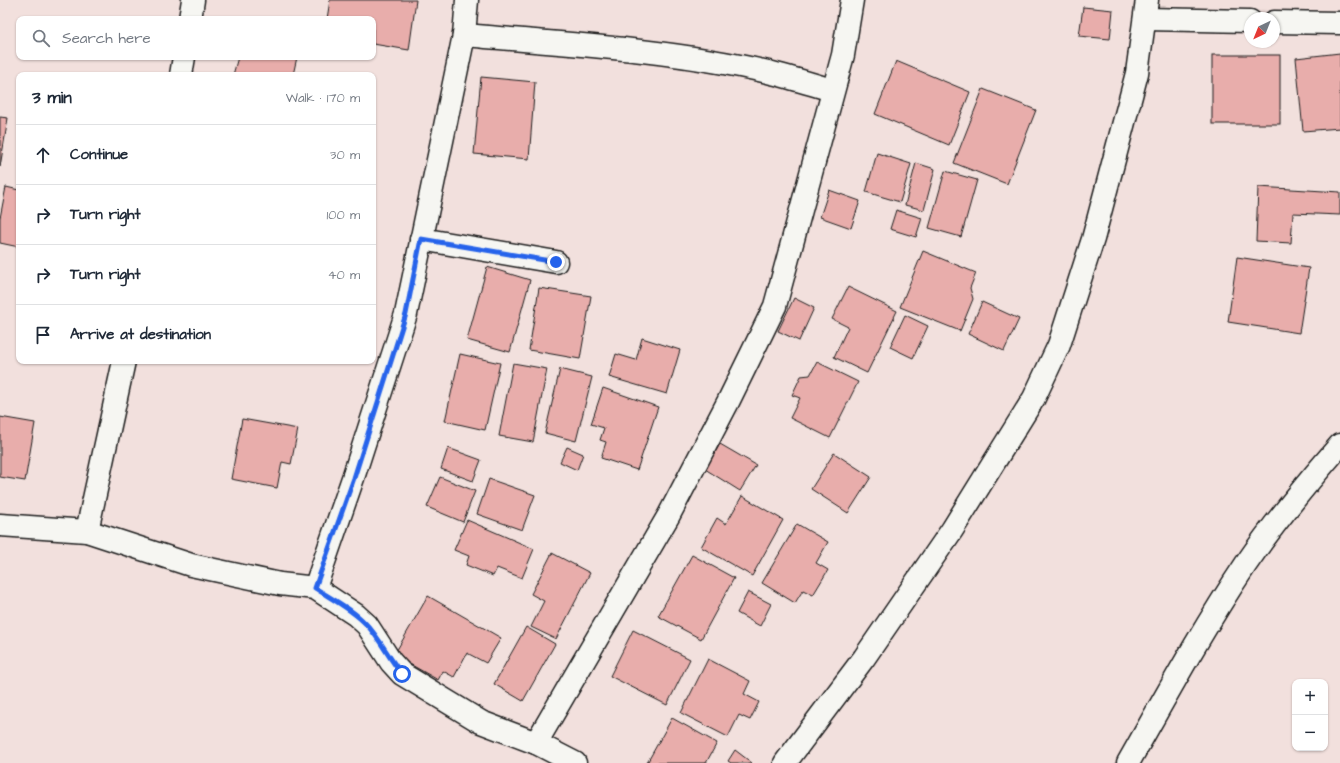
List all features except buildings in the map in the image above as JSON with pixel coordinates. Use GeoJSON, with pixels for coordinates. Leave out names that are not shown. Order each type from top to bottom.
{"type":"FeatureCollection","features":[{"type":"Feature","properties":{"kind":"street"},"geometry":{"type":"LineString","coordinates":[[190,16],[193,0]]}},
{"type":"Feature","properties":{"kind":"street"},"geometry":{"type":"LineString","coordinates":[[315,588],[354,478],[406,314],[464,35],[468,0]]}},
{"type":"Feature","properties":{"kind":"street"},"geometry":{"type":"LineString","coordinates":[[536,743],[669,515],[728,402],[775,306],[832,90],[843,55],[852,0]]}},
{"type":"Feature","properties":{"kind":"street"},"geometry":{"type":"LineString","coordinates":[[785,763],[882,632],[952,530],[1034,398],[1059,345],[1093,238],[1137,73],[1146,10],[1244,20]]}},
{"type":"Feature","properties":{"kind":"street"},"geometry":{"type":"LineString","coordinates":[[1280,22],[1340,23]]}},
{"type":"Feature","properties":{"kind":"street"},"geometry":{"type":"LineString","coordinates":[[464,35],[630,50],[701,59],[768,72],[832,90]]}},
{"type":"Feature","properties":{"kind":"street"},"geometry":{"type":"LineString","coordinates":[[182,72],[184,60]]}},
{"type":"Feature","properties":{"kind":"street"},"geometry":{"type":"LineString","coordinates":[[421,239],[556,262]]}},
{"type":"Feature","properties":{"kind":"street"},"geometry":{"type":"LineString","coordinates":[[87,531],[123,364]]}},
{"type":"Feature","properties":{"kind":"street"},"geometry":{"type":"LineString","coordinates":[[1128,763],[1201,635],[1246,564],[1308,482],[1340,445]]}},
{"type":"Feature","properties":{"kind":"street"},"geometry":{"type":"LineString","coordinates":[[0,525],[87,531],[191,565],[280,584],[315,588],[356,615],[367,625],[391,662],[402,674],[481,722],[536,743],[575,763]]}},
{"type":"Feature","properties":{"kind":"route"},"geometry":{"type":"LineString","coordinates":[[402,674],[391,662],[367,625],[356,615],[315,588],[354,478],[406,314],[421,239],[556,262]]}}]}
